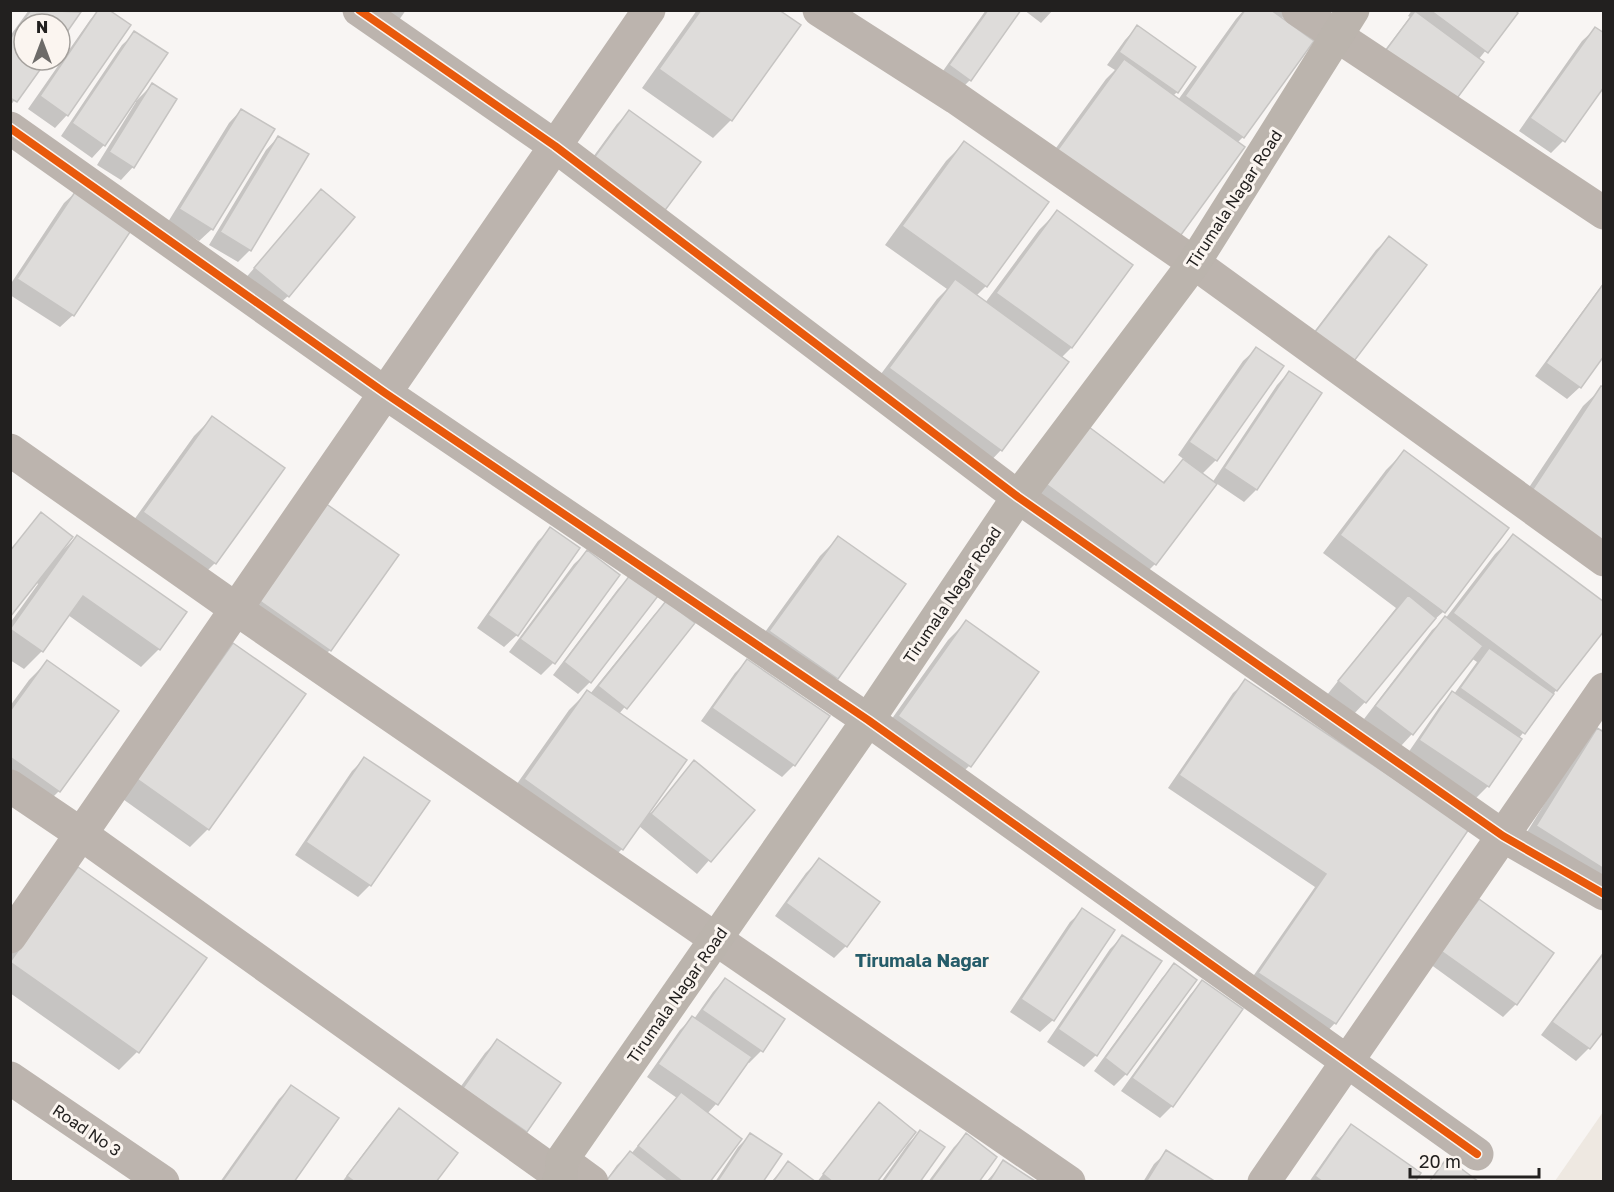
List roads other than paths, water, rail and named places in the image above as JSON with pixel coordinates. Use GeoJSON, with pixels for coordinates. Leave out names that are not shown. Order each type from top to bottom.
{"type":"FeatureCollection","features":[{"type":"Feature","properties":{"kind":"street"},"geometry":{"type":"LineString","coordinates":[[359,10],[555,146],[1018,497],[1503,836],[1604,894]]}},
{"type":"Feature","properties":{"kind":"street"},"geometry":{"type":"LineString","coordinates":[[10,937],[649,10]]}},
{"type":"Feature","properties":{"kind":"street"},"geometry":{"type":"LineString","coordinates":[[819,10],[956,98],[1194,263],[1604,560]]}},
{"type":"Feature","properties":{"kind":"street"},"geometry":{"type":"LineString","coordinates":[[1298,10],[1345,24],[1604,213]]}},
{"type":"Feature","properties":{"kind":"street","name":"Tirumala Nagar Road"},"geometry":{"type":"LineString","coordinates":[[568,1175],[717,939],[1018,497],[1194,263],[1345,24]]}},
{"type":"Feature","properties":{"kind":"street"},"geometry":{"type":"LineString","coordinates":[[10,129],[385,393],[868,720],[1346,1063],[1477,1154]]}},
{"type":"Feature","properties":{"kind":"street"},"geometry":{"type":"LineString","coordinates":[[10,450],[236,609],[1069,1182]]}},
{"type":"Feature","properties":{"kind":"street"},"geometry":{"type":"LineString","coordinates":[[1264,1182],[1604,689]]}},
{"type":"Feature","properties":{"kind":"street"},"geometry":{"type":"LineString","coordinates":[[10,786],[568,1175]]}},
{"type":"Feature","properties":{"kind":"street","name":"Road No 3"},"geometry":{"type":"LineString","coordinates":[[10,1078],[163,1182]]}},
{"type":"Feature","properties":{"kind":"district","name":"Tirumala Nagar"},"geometry":{"type":"Point","coordinates":[922,961]}}]}
